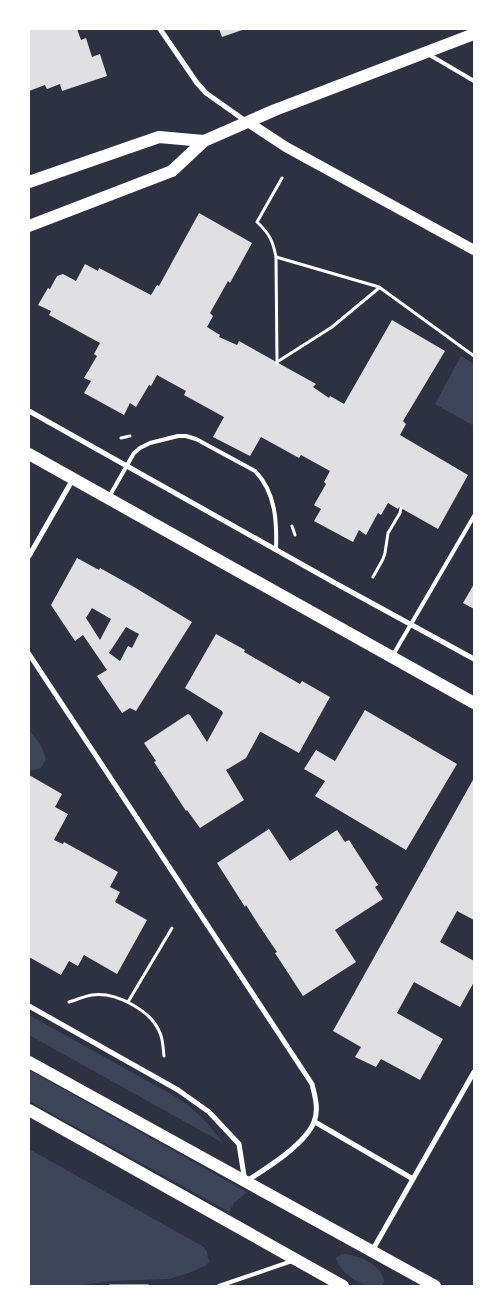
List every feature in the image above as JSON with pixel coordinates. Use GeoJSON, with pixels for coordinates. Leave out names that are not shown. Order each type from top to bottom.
{"type":"FeatureCollection","features":[{"type":"Feature","properties":{"kind":"main road"},"geometry":{"type":"LineString","coordinates":[[29,226],[172,171],[204,141],[248,122],[474,34]]}},
{"type":"Feature","properties":{"kind":"main road"},"geometry":{"type":"LineString","coordinates":[[248,122],[286,147],[474,250]]}},
{"type":"Feature","properties":{"kind":"main road"},"geometry":{"type":"LineString","coordinates":[[29,182],[159,137],[204,141]]}},
{"type":"Feature","properties":{"kind":"main road"},"geometry":{"type":"LineString","coordinates":[[29,454],[474,703]]}},
{"type":"Feature","properties":{"kind":"main road"},"geometry":{"type":"LineString","coordinates":[[29,1062],[435,1286]]}},
{"type":"Feature","properties":{"kind":"main road"},"geometry":{"type":"LineString","coordinates":[[29,1110],[343,1286]]}},
{"type":"Feature","properties":{"kind":"street"},"geometry":{"type":"LineString","coordinates":[[160,29],[206,93],[248,122]]}},
{"type":"Feature","properties":{"kind":"street"},"geometry":{"type":"LineString","coordinates":[[29,411],[474,659]]}},
{"type":"Feature","properties":{"kind":"street"},"geometry":{"type":"LineString","coordinates":[[29,556],[73,479]]}},
{"type":"Feature","properties":{"kind":"street"},"geometry":{"type":"LineString","coordinates":[[29,654],[312,1084],[317,1105],[315,1122],[284,1157],[245,1182],[239,1144],[209,1112],[178,1090],[29,1006]]}},
{"type":"Feature","properties":{"kind":"street"},"geometry":{"type":"LineString","coordinates":[[372,1252],[474,1072]]}},
{"type":"Feature","properties":{"kind":"street"},"geometry":{"type":"LineString","coordinates":[[315,1122],[413,1179]]}},
{"type":"Feature","properties":{"kind":"lane"},"geometry":{"type":"LineString","coordinates":[[424,52],[474,80]]}},
{"type":"Feature","properties":{"kind":"lane"},"geometry":{"type":"LineString","coordinates":[[108,498],[134,453],[140,448],[150,443],[178,436],[196,439],[255,471],[267,486],[276,515],[276,550]]}},
{"type":"Feature","properties":{"kind":"lane"},"geometry":{"type":"LineString","coordinates":[[392,657],[474,516]]}},
{"type":"Feature","properties":{"kind":"lane"},"geometry":{"type":"LineString","coordinates":[[219,1286],[295,1260]]}},
{"type":"Feature","properties":{"kind":"path"},"geometry":{"type":"LineString","coordinates":[[282,178],[257,222],[269,233],[274,243],[276,257],[277,363],[332,327],[379,287]]}},
{"type":"Feature","properties":{"kind":"path"},"geometry":{"type":"LineString","coordinates":[[276,257],[379,287],[474,356]]}},
{"type":"Feature","properties":{"kind":"path"},"geometry":{"type":"LineString","coordinates":[[373,577],[383,559],[388,533],[401,508]]}},
{"type":"Feature","properties":{"kind":"path"},"geometry":{"type":"LineString","coordinates":[[128,1002],[172,928]]}},
{"type":"Feature","properties":{"kind":"path"},"geometry":{"type":"LineString","coordinates":[[70,1002],[92,995],[106,996],[128,1002],[148,1015],[160,1032],[164,1056]]}},
{"type":"Feature","properties":{"kind":"path"},"geometry":{"type":"LineString","coordinates":[[110,1286],[148,1286]]}},
{"type":"Feature","properties":{"kind":"shaded area"},"geometry":{"type":"Polygon","coordinates":[[[461,356],[474,364],[474,426],[435,404],[461,356]]]}},
{"type":"Feature","properties":{"kind":"shaded area"},"geometry":{"type":"Polygon","coordinates":[[[29,730],[40,744],[46,759],[41,768],[29,771],[29,730]]]}},
{"type":"Feature","properties":{"kind":"shaded area"},"geometry":{"type":"Polygon","coordinates":[[[29,1015],[178,1098],[203,1119],[223,1143],[29,1035],[29,1015]]]}},
{"type":"Feature","properties":{"kind":"shaded area"},"geometry":{"type":"Polygon","coordinates":[[[29,1070],[247,1192],[234,1203],[229,1212],[29,1101],[29,1070]]]}},
{"type":"Feature","properties":{"kind":"shaded area"},"geometry":{"type":"Polygon","coordinates":[[[29,1149],[204,1247],[209,1262],[205,1266],[169,1279],[113,1281],[74,1286],[29,1286],[29,1149]]]}},
{"type":"Feature","properties":{"kind":"shaded area"},"geometry":{"type":"Polygon","coordinates":[[[342,1254],[362,1258],[374,1266],[383,1276],[384,1282],[381,1286],[374,1286],[354,1280],[343,1271],[336,1259],[342,1254]]]}},
{"type":"Feature","properties":{"kind":"building"},"geometry":{"type":"Polygon","coordinates":[[[29,29],[77,29],[81,40],[86,38],[92,57],[100,54],[107,76],[62,91],[60,84],[47,89],[45,85],[29,91],[29,29]]]}},
{"type":"Feature","properties":{"kind":"building"},"geometry":{"type":"Polygon","coordinates":[[[219,29],[245,29],[222,37],[219,29]]]}},
{"type":"Feature","properties":{"kind":"building"},"geometry":{"type":"Polygon","coordinates":[[[199,213],[252,243],[230,283],[228,281],[210,313],[213,316],[207,327],[220,335],[219,337],[237,345],[239,341],[316,384],[313,387],[329,398],[330,396],[344,404],[392,320],[445,351],[403,421],[406,424],[400,435],[468,475],[438,529],[399,507],[398,509],[388,503],[381,515],[378,513],[366,535],[359,530],[353,542],[314,521],[321,509],[314,505],[326,484],[324,482],[330,471],[301,455],[299,458],[261,437],[250,456],[213,437],[224,417],[184,395],[186,391],[157,375],[136,407],[130,403],[124,415],[84,393],[91,381],[84,378],[97,356],[94,354],[100,343],[49,315],[51,311],[38,305],[48,288],[50,289],[57,276],[63,274],[76,281],[85,264],[98,271],[99,268],[151,295],[157,285],[159,286],[199,213]]]}},
{"type":"Feature","properties":{"kind":"building"},"geometry":{"type":"Polygon","coordinates":[[[77,558],[99,570],[100,568],[192,622],[136,711],[130,708],[122,713],[97,676],[107,670],[83,635],[75,641],[51,605],[77,558]],[[92,608],[86,618],[100,640],[111,619],[92,608]],[[126,627],[109,653],[120,661],[128,646],[132,648],[139,634],[126,627]]]}},
{"type":"Feature","properties":{"kind":"building"},"geometry":{"type":"Polygon","coordinates":[[[474,584],[474,609],[463,603],[474,584]]]}},
{"type":"Feature","properties":{"kind":"building"},"geometry":{"type":"Polygon","coordinates":[[[216,634],[300,684],[302,681],[330,697],[299,753],[260,732],[246,758],[226,770],[244,800],[200,828],[186,811],[144,743],[188,714],[207,742],[223,713],[185,688],[216,634]]]}},
{"type":"Feature","properties":{"kind":"building"},"geometry":{"type":"Polygon","coordinates":[[[365,710],[457,764],[406,850],[315,796],[325,781],[304,769],[316,750],[335,761],[365,710]]]}},
{"type":"Feature","properties":{"kind":"building"},"geometry":{"type":"Polygon","coordinates":[[[29,775],[62,794],[55,807],[68,814],[54,840],[63,844],[64,842],[118,872],[110,887],[120,892],[115,902],[147,920],[117,974],[84,955],[78,966],[69,961],[61,975],[29,957],[29,775]]]}},
{"type":"Feature","properties":{"kind":"building"},"geometry":{"type":"Polygon","coordinates":[[[474,778],[474,920],[457,911],[440,942],[474,961],[474,982],[460,1007],[414,982],[397,1013],[443,1039],[420,1080],[381,1059],[376,1067],[355,1057],[361,1047],[333,1031],[474,778]]]}},
{"type":"Feature","properties":{"kind":"building"},"geometry":{"type":"Polygon","coordinates":[[[269,829],[290,861],[337,830],[345,842],[349,840],[378,885],[375,887],[383,899],[335,930],[356,962],[303,996],[275,953],[277,952],[217,863],[269,829]]]}}]}
